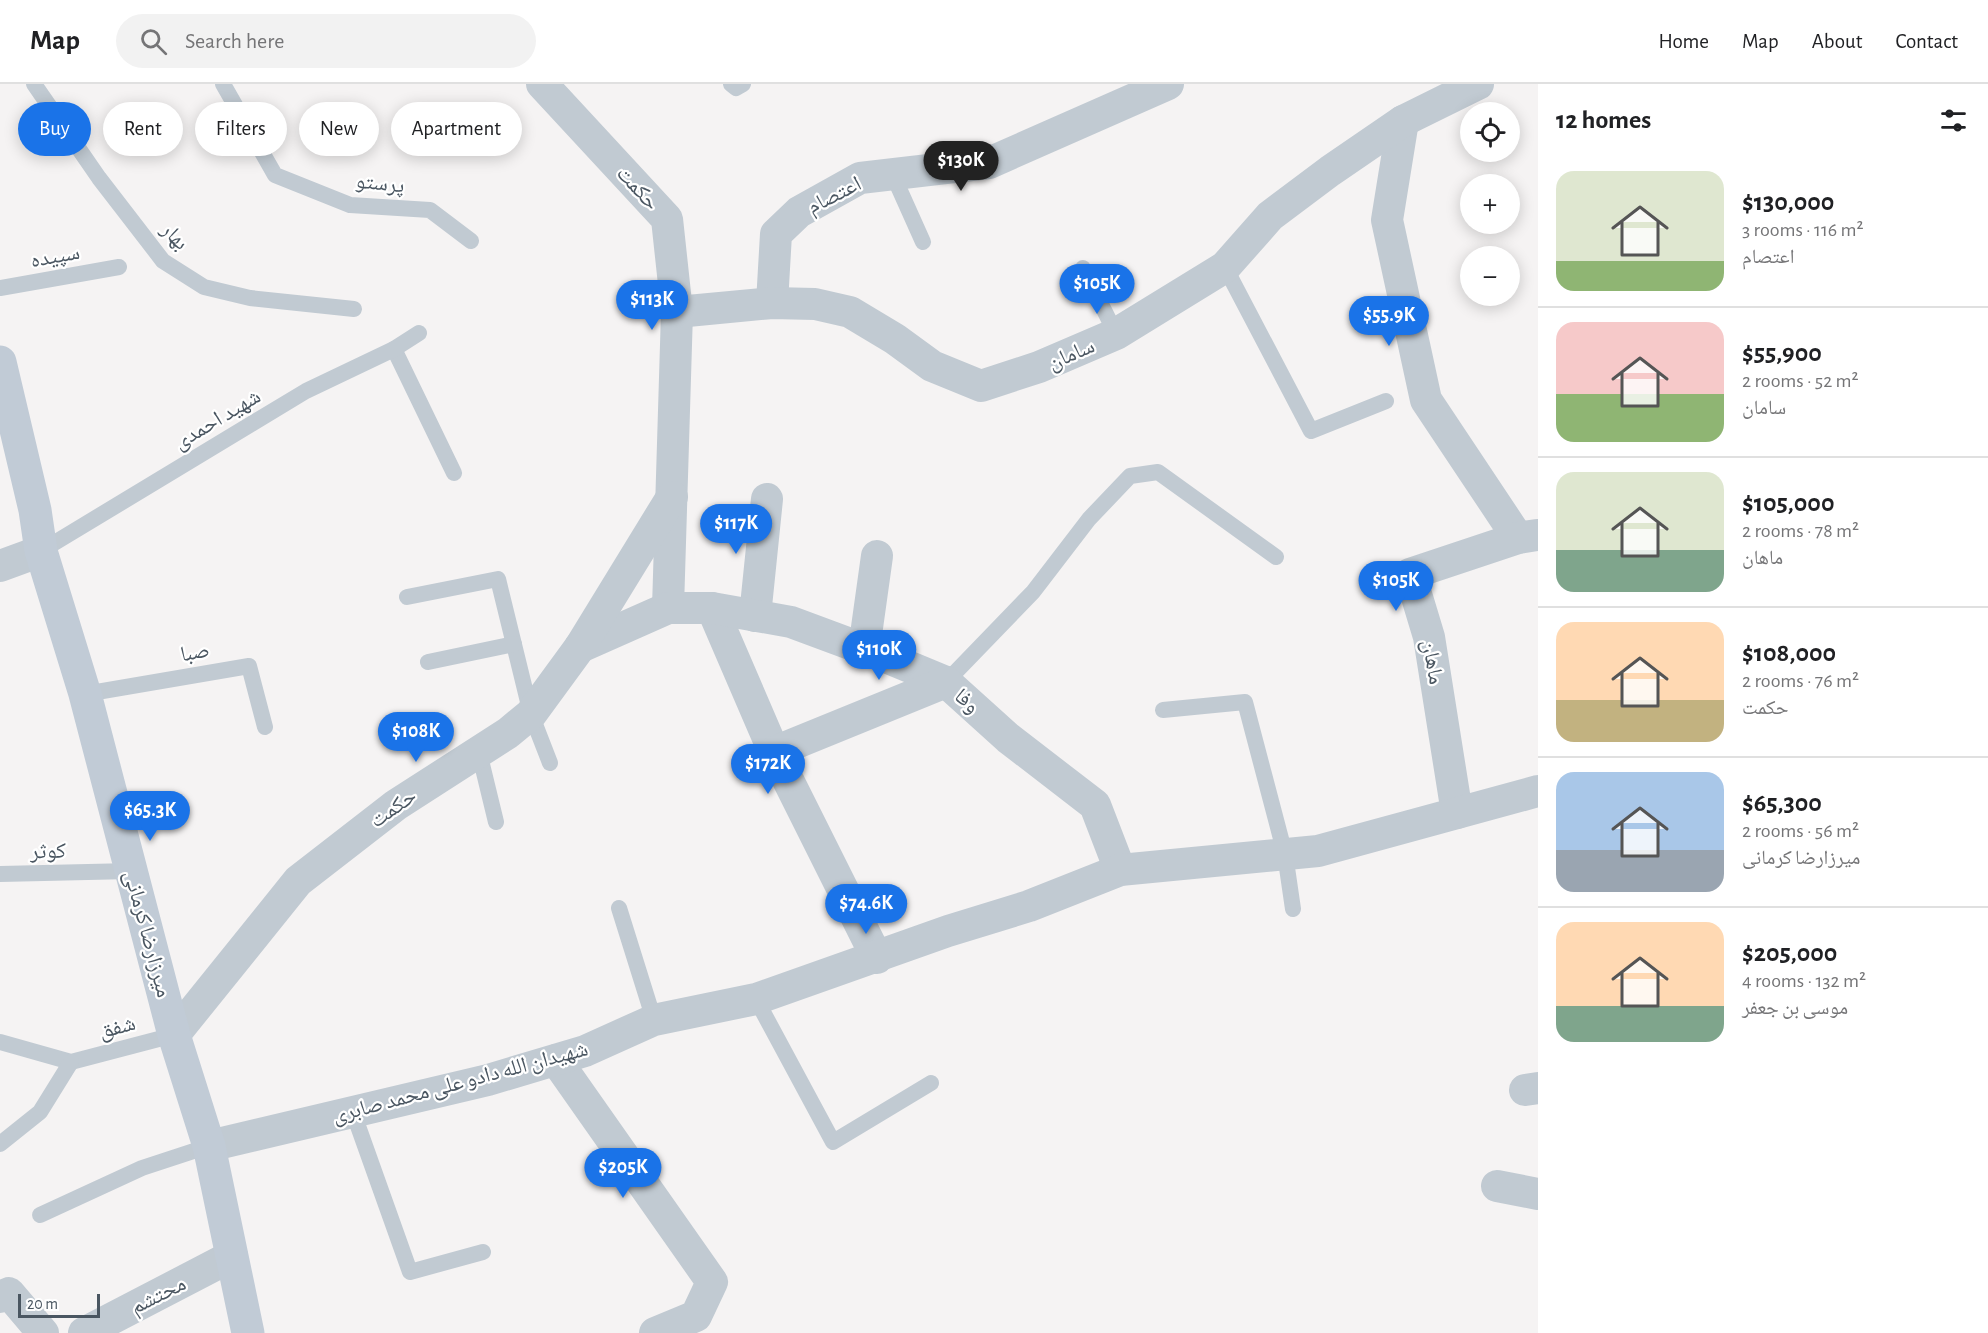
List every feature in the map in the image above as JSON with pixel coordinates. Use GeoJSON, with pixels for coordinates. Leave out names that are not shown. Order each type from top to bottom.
{"type":"FeatureCollection","features":[{"type":"Feature","properties":{"kind":"main road","name":"میرزارضا کرمانی"},"geometry":{"type":"LineString","coordinates":[[0,362],[5,410],[34,510],[42,551],[85,694],[174,1035],[209,1146],[248,1333]]}},
{"type":"Feature","properties":{"kind":"street","name":"حکمت"},"geometry":{"type":"LineString","coordinates":[[542,84],[667,219],[677,312],[668,608]]}},
{"type":"Feature","properties":{"kind":"street","name":"اعتصام"},"geometry":{"type":"LineString","coordinates":[[772,303],[776,234],[799,212],[860,178],[989,163],[1168,84]]}},
{"type":"Feature","properties":{"kind":"street","name":"سامان"},"geometry":{"type":"LineString","coordinates":[[677,312],[772,303],[815,304],[850,312],[895,339],[932,366],[981,386],[1039,367],[1116,334],[1225,267],[1270,216],[1330,171],[1403,121],[1478,84]]}},
{"type":"Feature","properties":{"kind":"street"},"geometry":{"type":"LineString","coordinates":[[1403,121],[1387,220],[1426,400],[1528,537]]}},
{"type":"Feature","properties":{"kind":"street","name":"حکمت"},"geometry":{"type":"LineString","coordinates":[[174,1035],[298,881],[396,804],[508,733],[531,714],[580,647],[672,498]]}},
{"type":"Feature","properties":{"kind":"street"},"geometry":{"type":"LineString","coordinates":[[754,616],[767,499]]}},
{"type":"Feature","properties":{"kind":"street","name":"ماهان"},"geometry":{"type":"LineString","coordinates":[[1457,813],[1429,637],[1410,574],[1528,537]]}},
{"type":"Feature","properties":{"kind":"street"},"geometry":{"type":"LineString","coordinates":[[0,566],[42,551]]}},
{"type":"Feature","properties":{"kind":"street"},"geometry":{"type":"LineString","coordinates":[[864,649],[877,556]]}},
{"type":"Feature","properties":{"kind":"street","name":"وفا"},"geometry":{"type":"LineString","coordinates":[[580,647],[668,608],[712,608],[791,622],[946,682],[1008,738],[1095,805],[1120,870]]}},
{"type":"Feature","properties":{"kind":"street"},"geometry":{"type":"LineString","coordinates":[[712,608],[774,752],[877,958]]}},
{"type":"Feature","properties":{"kind":"street"},"geometry":{"type":"LineString","coordinates":[[774,752],[946,682]]}},
{"type":"Feature","properties":{"kind":"street","name":"شهیدان الله دادو علی محمد صابری"},"geometry":{"type":"LineString","coordinates":[[209,1146],[488,1080],[556,1060],[585,1051],[654,1020],[756,999],[948,931],[1029,906],[1120,870],[1318,851],[1538,791]]}},
{"type":"Feature","properties":{"kind":"street"},"geometry":{"type":"LineString","coordinates":[[556,1060],[712,1282],[696,1316],[655,1333]]}},
{"type":"Feature","properties":{"kind":"street"},"geometry":{"type":"LineString","coordinates":[[1497,1186],[1538,1194]]}},
{"type":"Feature","properties":{"kind":"street","name":"محتشم"},"geometry":{"type":"LineString","coordinates":[[84,1333],[232,1256]]}},
{"type":"Feature","properties":{"kind":"street"},"geometry":{"type":"LineString","coordinates":[[0,1297],[9,1293],[43,1333]]}},
{"type":"Feature","properties":{"kind":"lane","name":"بهار"},"geometry":{"type":"LineString","coordinates":[[34,84],[99,178],[163,261],[204,287],[239,295],[354,309]]}},
{"type":"Feature","properties":{"kind":"lane","name":"پرستو"},"geometry":{"type":"LineString","coordinates":[[223,84],[275,175],[350,205],[430,210],[471,241]]}},
{"type":"Feature","properties":{"kind":"lane"},"geometry":{"type":"LineString","coordinates":[[731,84],[736,88],[743,84]]}},
{"type":"Feature","properties":{"kind":"lane"},"geometry":{"type":"LineString","coordinates":[[892,175],[923,242]]}},
{"type":"Feature","properties":{"kind":"lane","name":"سپیده"},"geometry":{"type":"LineString","coordinates":[[0,288],[119,267]]}},
{"type":"Feature","properties":{"kind":"lane"},"geometry":{"type":"LineString","coordinates":[[1225,267],[1311,432],[1386,401]]}},
{"type":"Feature","properties":{"kind":"lane"},"geometry":{"type":"LineString","coordinates":[[1083,268],[1116,334]]}},
{"type":"Feature","properties":{"kind":"lane","name":"شهید احمدی"},"geometry":{"type":"LineString","coordinates":[[42,551],[306,392],[394,349],[419,333]]}},
{"type":"Feature","properties":{"kind":"lane"},"geometry":{"type":"LineString","coordinates":[[394,349],[454,473]]}},
{"type":"Feature","properties":{"kind":"lane"},"geometry":{"type":"LineString","coordinates":[[946,682],[1033,592],[1089,519],[1130,476],[1158,472],[1276,557]]}},
{"type":"Feature","properties":{"kind":"lane"},"geometry":{"type":"LineString","coordinates":[[407,597],[498,579],[531,714],[550,763]]}},
{"type":"Feature","properties":{"kind":"lane"},"geometry":{"type":"LineString","coordinates":[[428,662],[514,645]]}},
{"type":"Feature","properties":{"kind":"lane","name":"صبا"},"geometry":{"type":"LineString","coordinates":[[85,694],[249,666],[265,727]]}},
{"type":"Feature","properties":{"kind":"lane"},"geometry":{"type":"LineString","coordinates":[[1163,710],[1245,702],[1285,854],[1293,909]]}},
{"type":"Feature","properties":{"kind":"lane"},"geometry":{"type":"LineString","coordinates":[[479,752],[496,822]]}},
{"type":"Feature","properties":{"kind":"lane","name":"کوثر"},"geometry":{"type":"LineString","coordinates":[[0,874],[132,871]]}},
{"type":"Feature","properties":{"kind":"lane"},"geometry":{"type":"LineString","coordinates":[[619,908],[654,1020]]}},
{"type":"Feature","properties":{"kind":"lane"},"geometry":{"type":"LineString","coordinates":[[756,999],[833,1142],[931,1083]]}},
{"type":"Feature","properties":{"kind":"lane","name":"شفق"},"geometry":{"type":"LineString","coordinates":[[71,1062],[174,1035]]}},
{"type":"Feature","properties":{"kind":"lane"},"geometry":{"type":"LineString","coordinates":[[0,1042],[71,1062],[40,1112],[0,1144]]}},
{"type":"Feature","properties":{"kind":"lane"},"geometry":{"type":"LineString","coordinates":[[353,1112],[410,1272],[483,1252]]}},
{"type":"Feature","properties":{"kind":"lane"},"geometry":{"type":"LineString","coordinates":[[40,1215],[142,1168],[209,1146]]}}]}
